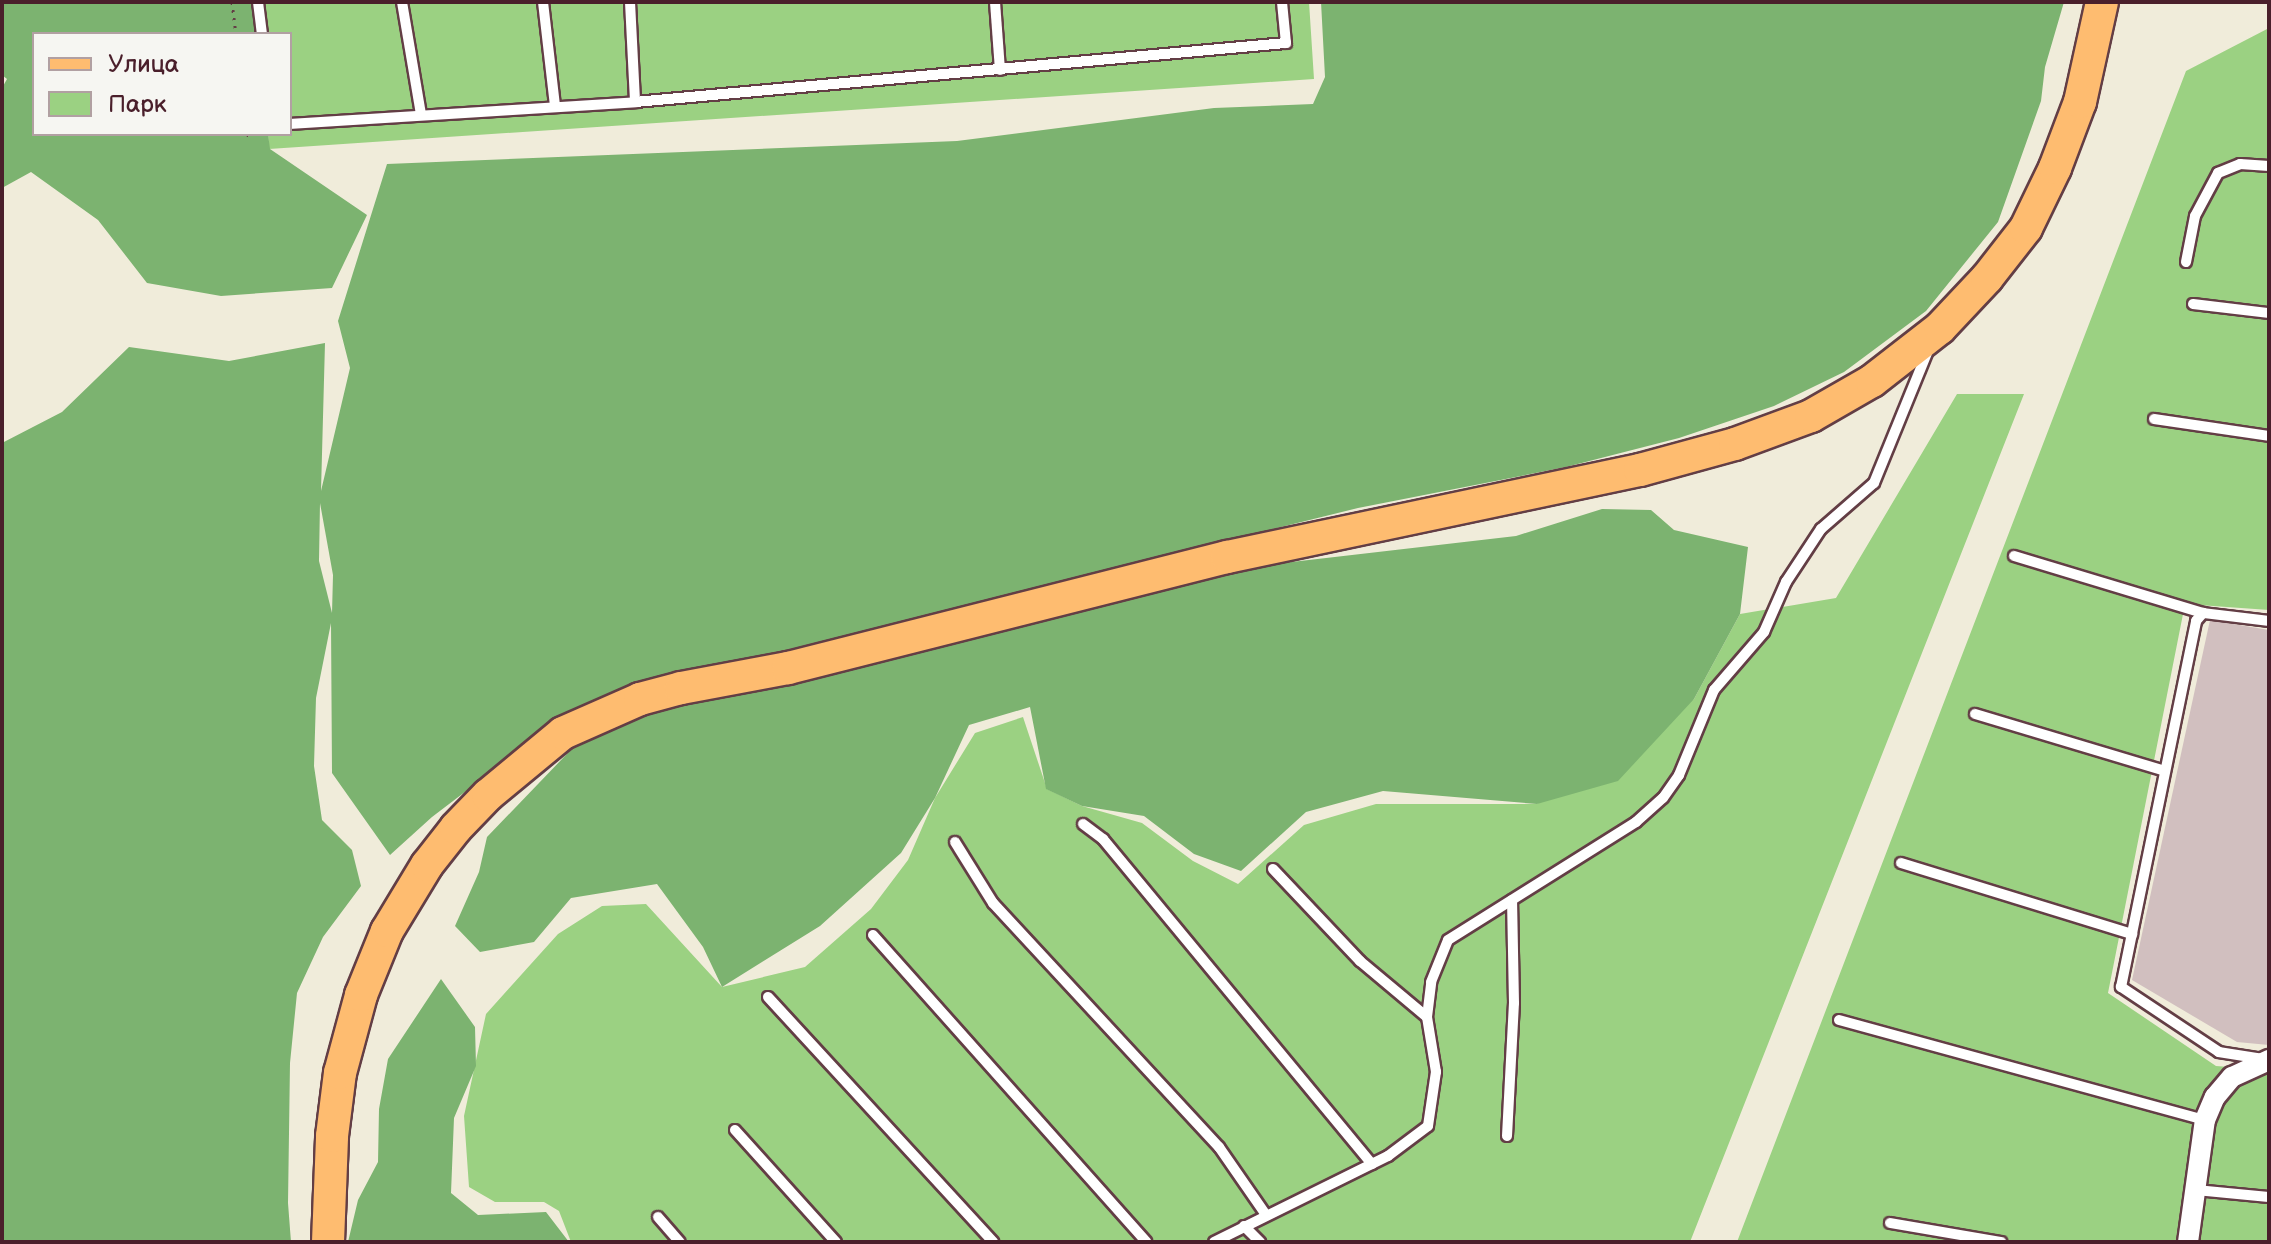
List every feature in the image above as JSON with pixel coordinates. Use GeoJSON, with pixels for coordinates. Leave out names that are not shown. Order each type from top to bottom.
{"type":"FeatureCollection","features":[{"type":"Feature","properties":{"kind":"main road"},"geometry":{"type":"LineString","coordinates":[[328,1242],[332,1136],[340,1073],[361,995],[387,931],[427,865],[456,828],[488,795],[563,733],[640,699],[681,688],[788,668],[1227,557],[1640,470],[1735,444],[1811,416],[1905,358],[1940,328],[2008,253],[2043,195],[2083,92],[2102,2]]}},
{"type":"Feature","properties":{"kind":"street"},"geometry":{"type":"LineString","coordinates":[[2188,1242],[2205,1120],[2215,1097],[2232,1077],[2267,1060]]}},
{"type":"Feature","properties":{"kind":"lane"},"geometry":{"type":"LineString","coordinates":[[258,2],[262,32]]}},
{"type":"Feature","properties":{"kind":"lane"},"geometry":{"type":"LineString","coordinates":[[402,2],[421,114]]}},
{"type":"Feature","properties":{"kind":"lane"},"geometry":{"type":"LineString","coordinates":[[543,2],[555,106]]}},
{"type":"Feature","properties":{"kind":"lane"},"geometry":{"type":"LineString","coordinates":[[630,2],[635,102]]}},
{"type":"Feature","properties":{"kind":"lane"},"geometry":{"type":"LineString","coordinates":[[995,2],[1000,70]]}},
{"type":"Feature","properties":{"kind":"lane"},"geometry":{"type":"LineString","coordinates":[[292,124],[635,102],[1286,43],[1282,2]]}},
{"type":"Feature","properties":{"kind":"lane"},"geometry":{"type":"LineString","coordinates":[[2186,262],[2195,216],[2218,173],[2240,164],[2269,166]]}},
{"type":"Feature","properties":{"kind":"lane"},"geometry":{"type":"LineString","coordinates":[[2193,304],[2269,313]]}},
{"type":"Feature","properties":{"kind":"lane"},"geometry":{"type":"LineString","coordinates":[[1214,1242],[1372,1164],[1428,1126],[1436,1072],[1427,1017],[1431,982],[1448,940],[1636,822],[1663,798],[1679,775],[1714,690],[1764,632],[1786,582],[1821,529],[1874,483],[1916,376],[1940,328]]}},
{"type":"Feature","properties":{"kind":"lane"},"geometry":{"type":"LineString","coordinates":[[2154,419],[2269,436]]}},
{"type":"Feature","properties":{"kind":"lane"},"geometry":{"type":"LineString","coordinates":[[2014,556],[2203,613],[2269,621]]}},
{"type":"Feature","properties":{"kind":"lane"},"geometry":{"type":"LineString","coordinates":[[2203,613],[2196,621],[2121,987],[2219,1052],[2267,1060]]}},
{"type":"Feature","properties":{"kind":"lane"},"geometry":{"type":"LineString","coordinates":[[1975,714],[2165,771]]}},
{"type":"Feature","properties":{"kind":"lane"},"geometry":{"type":"LineString","coordinates":[[1083,824],[1103,839],[1372,1164]]}},
{"type":"Feature","properties":{"kind":"lane"},"geometry":{"type":"LineString","coordinates":[[955,842],[993,903],[1219,1147],[1266,1215]]}},
{"type":"Feature","properties":{"kind":"lane"},"geometry":{"type":"LineString","coordinates":[[1901,863],[2132,934]]}},
{"type":"Feature","properties":{"kind":"lane"},"geometry":{"type":"LineString","coordinates":[[1273,869],[1360,961],[1427,1017]]}},
{"type":"Feature","properties":{"kind":"lane"},"geometry":{"type":"LineString","coordinates":[[1507,1136],[1514,1003],[1512,900]]}},
{"type":"Feature","properties":{"kind":"lane"},"geometry":{"type":"LineString","coordinates":[[873,935],[1147,1242]]}},
{"type":"Feature","properties":{"kind":"lane"},"geometry":{"type":"LineString","coordinates":[[768,997],[993,1242]]}},
{"type":"Feature","properties":{"kind":"lane"},"geometry":{"type":"LineString","coordinates":[[1839,1020],[2205,1120]]}},
{"type":"Feature","properties":{"kind":"lane"},"geometry":{"type":"LineString","coordinates":[[735,1130],[836,1242]]}},
{"type":"Feature","properties":{"kind":"lane"},"geometry":{"type":"LineString","coordinates":[[2196,1190],[2269,1197]]}},
{"type":"Feature","properties":{"kind":"lane"},"geometry":{"type":"LineString","coordinates":[[658,1217],[680,1242]]}},
{"type":"Feature","properties":{"kind":"lane"},"geometry":{"type":"LineString","coordinates":[[1890,1223],[2001,1242]]}},
{"type":"Feature","properties":{"kind":"lane"},"geometry":{"type":"LineString","coordinates":[[1244,1226],[1260,1242]]}},
{"type":"Feature","properties":{"kind":"path"},"geometry":{"type":"LineString","coordinates":[[232,2],[236,32]]}},
{"type":"Feature","properties":{"kind":"path"},"geometry":{"type":"LineString","coordinates":[[248,136],[249,141]]}},
{"type":"Feature","properties":{"kind":"shaded area"},"geometry":{"type":"Polygon","coordinates":[[[2210,620],[2269,630],[2269,1045],[2237,1042],[2132,980],[2210,620]]]}},
{"type":"Feature","properties":{"kind":"green space"},"geometry":{"type":"Polygon","coordinates":[[[2,2],[252,2],[256,32],[32,32],[32,136],[268,136],[270,149],[367,215],[332,288],[221,296],[147,283],[98,220],[31,172],[2,188],[2,88],[7,79],[2,75],[2,2]]]}},
{"type":"Feature","properties":{"kind":"green space"},"geometry":{"type":"Polygon","coordinates":[[[252,2],[1309,2],[1314,79],[269,149],[268,136],[292,136],[292,32],[256,32],[252,2]]]}},
{"type":"Feature","properties":{"kind":"green space"},"geometry":{"type":"Polygon","coordinates":[[[1321,2],[2064,2],[2045,67],[2041,101],[1998,222],[1926,311],[1844,372],[1774,406],[1679,438],[1566,467],[1358,508],[694,673],[499,766],[432,817],[390,855],[332,773],[331,623],[316,698],[314,766],[322,820],[352,850],[361,886],[323,937],[297,993],[290,1063],[288,1203],[291,1242],[2,1242],[2,443],[62,412],[129,347],[229,361],[325,343],[321,491],[350,368],[338,321],[387,164],[957,141],[1214,108],[1313,104],[1325,77],[1321,2]],[[320,503],[319,561],[332,613],[333,575],[320,503]]]}},
{"type":"Feature","properties":{"kind":"green space"},"geometry":{"type":"Polygon","coordinates":[[[2269,28],[2269,610],[2185,604],[2108,993],[2216,1066],[2269,1070],[2269,1242],[1737,1242],[2186,71],[2269,28]]]}},
{"type":"Feature","properties":{"kind":"green space"},"geometry":{"type":"Polygon","coordinates":[[[1957,394],[2024,394],[1690,1242],[571,1242],[559,1211],[544,1202],[495,1202],[469,1187],[464,1116],[486,1014],[558,934],[602,906],[646,904],[722,987],[805,967],[871,909],[908,860],[935,798],[975,733],[1023,717],[1047,789],[1082,806],[1142,823],[1193,861],[1238,884],[1304,825],[1376,804],[1537,804],[1694,699],[1740,614],[1836,598],[1957,394]]]}},
{"type":"Feature","properties":{"kind":"green space"},"geometry":{"type":"Polygon","coordinates":[[[1602,509],[1651,510],[1674,530],[1748,547],[1740,614],[1694,699],[1618,781],[1537,804],[1383,791],[1306,812],[1241,871],[1194,854],[1144,816],[1082,806],[1046,789],[1030,707],[969,725],[935,798],[901,853],[820,926],[722,987],[703,947],[657,884],[571,898],[534,942],[480,952],[455,926],[479,872],[487,837],[588,732],[652,708],[1249,567],[1516,536],[1602,509]]]}},
{"type":"Feature","properties":{"kind":"green space"},"geometry":{"type":"Polygon","coordinates":[[[441,979],[475,1027],[476,1066],[454,1118],[451,1193],[478,1215],[546,1212],[569,1242],[348,1242],[358,1200],[378,1162],[379,1109],[388,1059],[441,979]]]}}]}
